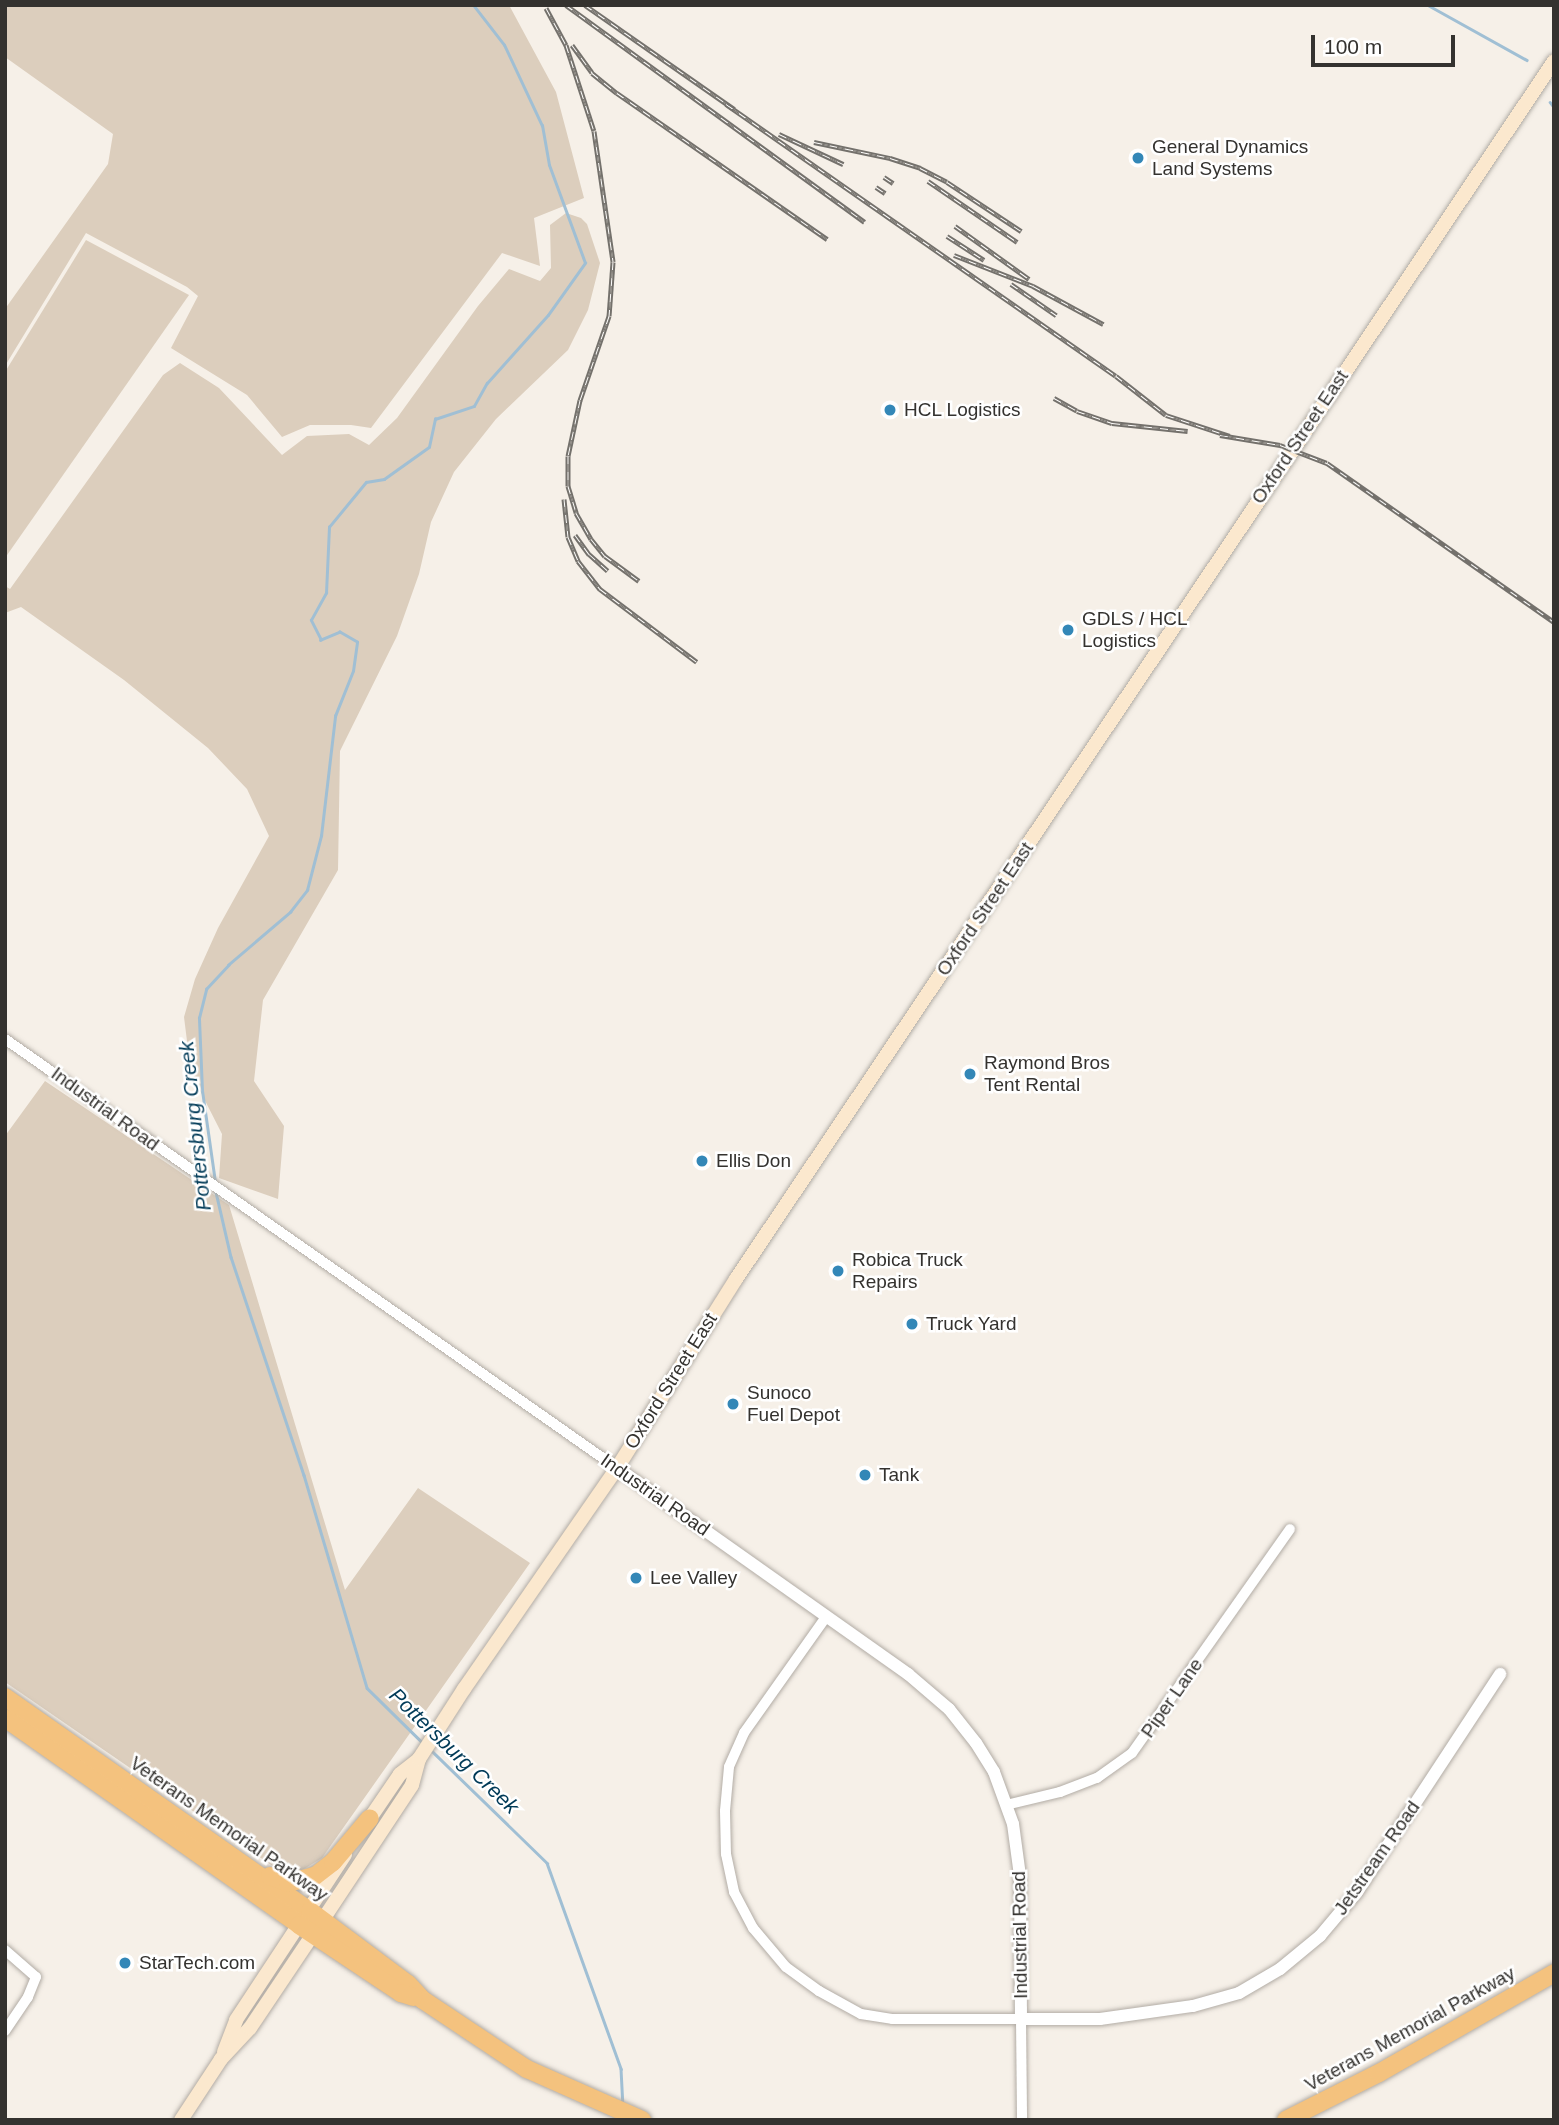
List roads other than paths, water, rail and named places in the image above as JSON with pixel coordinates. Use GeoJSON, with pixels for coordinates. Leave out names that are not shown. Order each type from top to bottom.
{"type":"FeatureCollection","features":[{"type":"Feature","properties":{"kind":"highway","name":"Veterans Memorial Parkway"},"geometry":{"type":"LineString","coordinates":[[5,1697],[248,1867],[311,1923]]}},
{"type":"Feature","properties":{"kind":"highway","name":"Veterans Memorial Parkway"},"geometry":{"type":"LineString","coordinates":[[5,1718],[311,1923],[408,1984],[423,2000],[527,2069],[641,2120]]}},
{"type":"Feature","properties":{"kind":"highway"},"geometry":{"type":"LineString","coordinates":[[248,1867],[288,1883],[315,1876],[333,1862],[370,1818]]}},
{"type":"Feature","properties":{"kind":"highway","name":"Veterans Memorial Parkway"},"geometry":{"type":"LineString","coordinates":[[1286,2120],[1379,2074],[1554,1973]]}},
{"type":"Feature","properties":{"kind":"main road","name":"Oxford Street East"},"geometry":{"type":"LineString","coordinates":[[181,2120],[221,2059],[250,2028],[370,1818],[400,1774],[419,1759],[617,1468],[736,1279],[1554,61]]}},
{"type":"Feature","properties":{"kind":"main road","name":"Oxford Street East"},"geometry":{"type":"LineString","coordinates":[[311,1923],[412,1785],[419,1759]]}},
{"type":"Feature","properties":{"kind":"street","name":"Industrial Road"},"geometry":{"type":"LineString","coordinates":[[5,1039],[908,1674],[949,1709],[976,1743],[994,1772],[1013,1824],[1020,1876],[1022,2120]]}},
{"type":"Feature","properties":{"kind":"street","name":"Piper Lane"},"geometry":{"type":"LineString","coordinates":[[1006,1805],[1060,1792],[1097,1778],[1132,1753],[1290,1529]]}},
{"type":"Feature","properties":{"kind":"street","name":"Jetstream Road"},"geometry":{"type":"LineString","coordinates":[[826,1617],[744,1733],[729,1767],[725,1811],[726,1854],[734,1892],[754,1928],[786,1967],[819,1991],[861,2014],[892,2019],[1100,2019],[1192,2006],[1239,1993],[1280,1969],[1320,1936],[1357,1892],[1500,1674]]}},
{"type":"Feature","properties":{"kind":"street"},"geometry":{"type":"LineString","coordinates":[[5,1950],[36,1977],[28,1997],[5,2031]]}},
{"type":"Feature","properties":{"kind":"waterway","name":"Pottersburg Creek"},"geometry":{"type":"LineString","coordinates":[[215,1182],[202,1091],[199,1018],[206,989],[228,965],[290,912],[307,890],[321,836],[335,716],[353,671],[357,642],[340,632],[321,640],[311,620],[326,593],[329,527],[366,482],[384,479],[429,447],[435,419],[474,406],[487,383],[548,315],[585,263],[549,165],[542,126],[504,45],[473,5]]}},
{"type":"Feature","properties":{"kind":"waterway"},"geometry":{"type":"LineString","coordinates":[[1428,5],[1527,60]]}},
{"type":"Feature","properties":{"kind":"waterway"},"geometry":{"type":"LineString","coordinates":[[1550,102],[1554,107]]}},
{"type":"Feature","properties":{"kind":"waterway","name":"Pottersburg Creek"},"geometry":{"type":"LineString","coordinates":[[216,1192],[231,1257],[304,1475],[367,1688],[424,1744]]}},
{"type":"Feature","properties":{"kind":"waterway","name":"Pottersburg Creek"},"geometry":{"type":"LineString","coordinates":[[432,1751],[547,1863],[621,2069],[623,2103]]}},
{"type":"Feature","properties":{"kind":"railway"},"geometry":{"type":"LineString","coordinates":[[566,5],[865,222]]}},
{"type":"Feature","properties":{"kind":"railway"},"geometry":{"type":"LineString","coordinates":[[585,5],[734,109]]}},
{"type":"Feature","properties":{"kind":"railway"},"geometry":{"type":"LineString","coordinates":[[546,8],[566,45],[594,131],[613,262],[609,316],[580,400],[568,456],[568,486],[576,513],[591,539],[605,556],[639,581]]}},
{"type":"Feature","properties":{"kind":"railway"},"geometry":{"type":"LineString","coordinates":[[572,45],[592,73],[617,93],[827,239]]}},
{"type":"Feature","properties":{"kind":"railway"},"geometry":{"type":"LineString","coordinates":[[726,104],[1116,376],[1166,415],[1230,436]]}},
{"type":"Feature","properties":{"kind":"railway"},"geometry":{"type":"LineString","coordinates":[[779,134],[843,164]]}},
{"type":"Feature","properties":{"kind":"railway"},"geometry":{"type":"LineString","coordinates":[[814,142],[890,158],[920,168],[947,182],[1021,231]]}},
{"type":"Feature","properties":{"kind":"railway"},"geometry":{"type":"LineString","coordinates":[[884,177],[893,183]]}},
{"type":"Feature","properties":{"kind":"railway"},"geometry":{"type":"LineString","coordinates":[[928,181],[1017,242]]}},
{"type":"Feature","properties":{"kind":"railway"},"geometry":{"type":"LineString","coordinates":[[876,187],[885,193]]}},
{"type":"Feature","properties":{"kind":"railway"},"geometry":{"type":"LineString","coordinates":[[955,226],[1029,279]]}},
{"type":"Feature","properties":{"kind":"railway"},"geometry":{"type":"LineString","coordinates":[[947,236],[984,260]]}},
{"type":"Feature","properties":{"kind":"railway"},"geometry":{"type":"LineString","coordinates":[[954,255],[1033,286],[1103,324]]}},
{"type":"Feature","properties":{"kind":"railway"},"geometry":{"type":"LineString","coordinates":[[1011,284],[1056,315]]}},
{"type":"Feature","properties":{"kind":"railway"},"geometry":{"type":"LineString","coordinates":[[1054,398],[1077,411],[1112,423],[1188,431]]}},
{"type":"Feature","properties":{"kind":"railway"},"geometry":{"type":"LineString","coordinates":[[1220,435],[1280,445],[1327,463],[1554,622]]}},
{"type":"Feature","properties":{"kind":"railway"},"geometry":{"type":"LineString","coordinates":[[564,499],[568,537],[578,561],[600,589],[697,662]]}},
{"type":"Feature","properties":{"kind":"railway"},"geometry":{"type":"LineString","coordinates":[[575,535],[589,554],[608,571]]}},
{"type":"Feature","properties":{"kind":"place","name":"General Dynamics Land Systems"},"geometry":{"type":"Point","coordinates":[1138,158]}},
{"type":"Feature","properties":{"kind":"place","name":"HCL Logistics"},"geometry":{"type":"Point","coordinates":[890,410]}},
{"type":"Feature","properties":{"kind":"place","name":"GDLS / HCL Logistics"},"geometry":{"type":"Point","coordinates":[1068,630]}},
{"type":"Feature","properties":{"kind":"place","name":"Raymond Bros Tent Rental"},"geometry":{"type":"Point","coordinates":[970,1074]}},
{"type":"Feature","properties":{"kind":"place","name":"Ellis Don"},"geometry":{"type":"Point","coordinates":[702,1161]}},
{"type":"Feature","properties":{"kind":"place","name":"Robica Truck Repairs"},"geometry":{"type":"Point","coordinates":[838,1271]}},
{"type":"Feature","properties":{"kind":"place","name":"Truck Yard"},"geometry":{"type":"Point","coordinates":[912,1324]}},
{"type":"Feature","properties":{"kind":"place","name":"Sunoco Fuel Depot"},"geometry":{"type":"Point","coordinates":[733,1404]}},
{"type":"Feature","properties":{"kind":"place","name":"Tank"},"geometry":{"type":"Point","coordinates":[865,1475]}},
{"type":"Feature","properties":{"kind":"place","name":"Lee Valley"},"geometry":{"type":"Point","coordinates":[636,1578]}},
{"type":"Feature","properties":{"kind":"place","name":"StarTech.com"},"geometry":{"type":"Point","coordinates":[125,1963]}}]}
